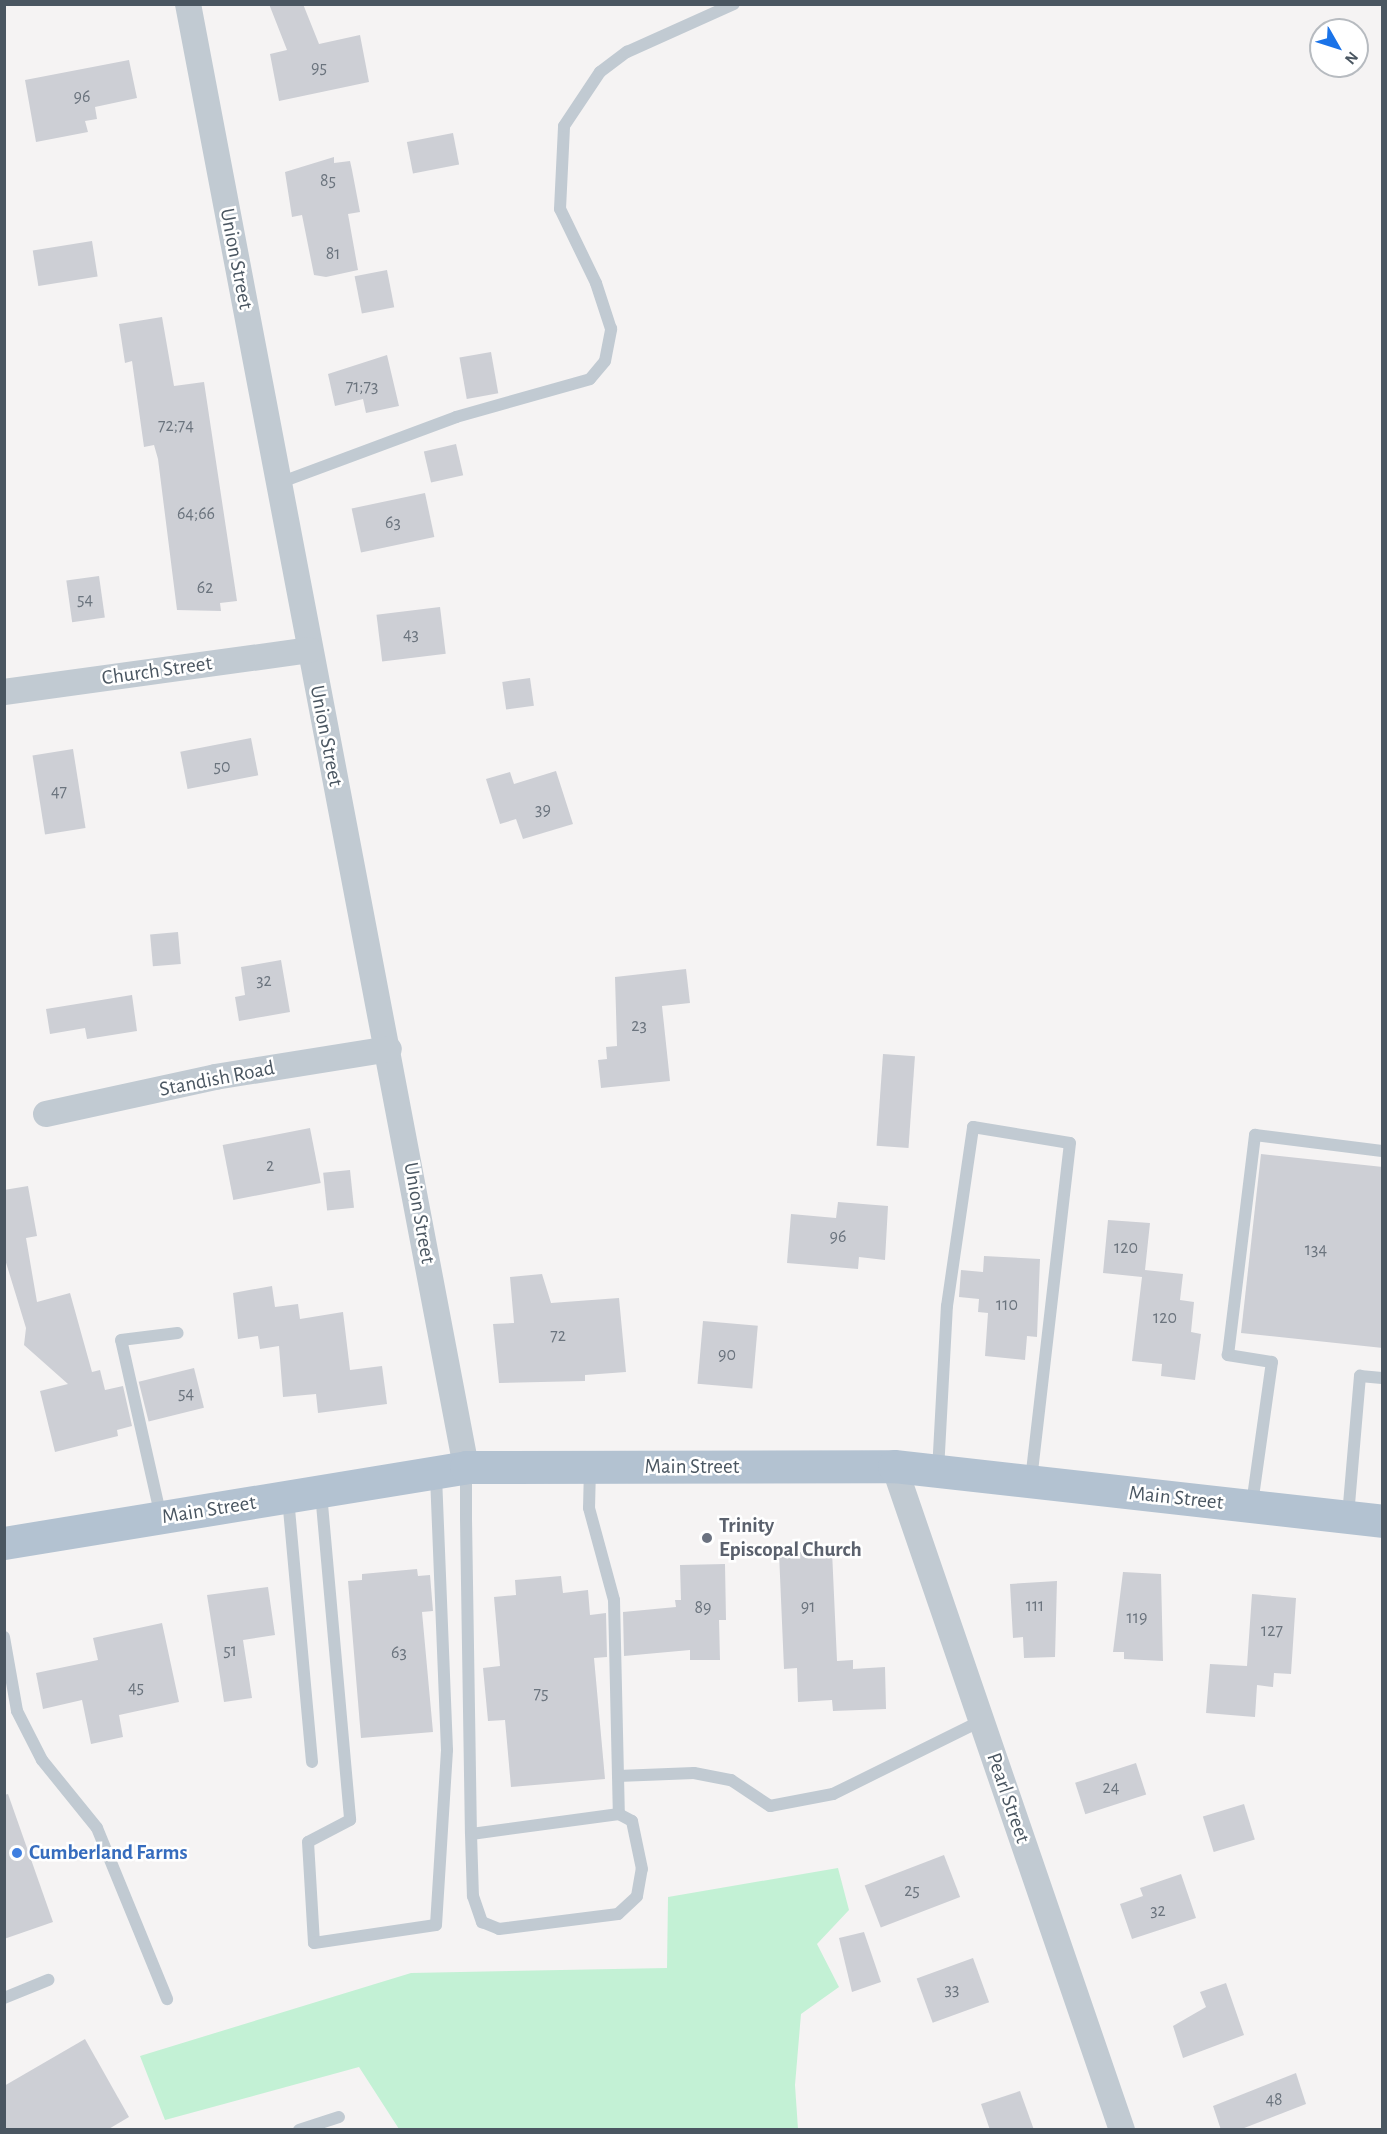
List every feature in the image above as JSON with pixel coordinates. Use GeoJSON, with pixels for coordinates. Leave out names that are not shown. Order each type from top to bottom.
{"type":"FeatureCollection","features":[{"type":"Feature","properties":{"kind":"main road","name":"Main Street"},"geometry":{"type":"LineString","coordinates":[[4,1543],[451,1470],[590,1467],[894,1466],[1383,1521]]}},
{"type":"Feature","properties":{"kind":"street","name":"Union Street"},"geometry":{"type":"LineString","coordinates":[[188,4],[309,650],[389,1049],[451,1470]]}},
{"type":"Feature","properties":{"kind":"street","name":"Church Street"},"geometry":{"type":"LineString","coordinates":[[4,692],[309,650]]}},
{"type":"Feature","properties":{"kind":"street","name":"Standish Road"},"geometry":{"type":"LineString","coordinates":[[46,1114],[215,1077],[389,1049]]}},
{"type":"Feature","properties":{"kind":"street","name":"Pearl Street"},"geometry":{"type":"LineString","coordinates":[[894,1466],[1122,2130]]}},
{"type":"Feature","properties":{"kind":"lane"},"geometry":{"type":"LineString","coordinates":[[279,483],[456,417],[590,379],[605,361],[611,329],[596,283],[560,209],[564,126],[600,72],[627,52],[734,4]]}},
{"type":"Feature","properties":{"kind":"lane"},"geometry":{"type":"LineString","coordinates":[[938,1472],[947,1306],[973,1127],[1070,1143],[1031,1482]]}},
{"type":"Feature","properties":{"kind":"lane"},"geometry":{"type":"LineString","coordinates":[[1252,1507],[1272,1362],[1228,1355],[1255,1135],[1383,1151]]}},
{"type":"Feature","properties":{"kind":"lane"},"geometry":{"type":"LineString","coordinates":[[161,1518],[121,1340],[178,1334]]}},
{"type":"Feature","properties":{"kind":"lane"},"geometry":{"type":"LineString","coordinates":[[1348,1517],[1360,1376],[1383,1378]]}},
{"type":"Feature","properties":{"kind":"lane"},"geometry":{"type":"LineString","coordinates":[[590,1467],[589,1508],[614,1600],[620,1814]]}},
{"type":"Feature","properties":{"kind":"lane"},"geometry":{"type":"LineString","coordinates":[[321,1492],[350,1820],[308,1842],[314,1943],[436,1925],[447,1749],[451,1470]]}},
{"type":"Feature","properties":{"kind":"lane"},"geometry":{"type":"LineString","coordinates":[[451,1470],[473,1896],[482,1922],[499,1929],[618,1914],[637,1896],[642,1869],[632,1821],[620,1814],[471,1834]]}},
{"type":"Feature","properties":{"kind":"lane"},"geometry":{"type":"LineString","coordinates":[[288,1497],[312,1762]]}},
{"type":"Feature","properties":{"kind":"lane"},"geometry":{"type":"LineString","coordinates":[[4,1637],[17,1711],[42,1760],[97,1828],[167,2000]]}},
{"type":"Feature","properties":{"kind":"lane"},"geometry":{"type":"LineString","coordinates":[[618,1776],[694,1773],[731,1780],[770,1806],[833,1794],[981,1721]]}},
{"type":"Feature","properties":{"kind":"lane"},"geometry":{"type":"LineString","coordinates":[[4,1998],[48,1980]]}},
{"type":"Feature","properties":{"kind":"lane"},"geometry":{"type":"LineString","coordinates":[[299,2130],[339,2117]]}},
{"type":"Feature","properties":{"kind":"green space"},"geometry":{"type":"Polygon","coordinates":[[[838,1868],[849,1910],[817,1944],[839,1987],[801,2014],[795,2085],[798,2129],[399,2129],[359,2067],[165,2120],[140,2056],[411,1973],[667,1968],[668,1897],[838,1868]]]}},
{"type":"Feature","properties":{"kind":"building"},"geometry":{"type":"Polygon","coordinates":[[[269,4],[303,4],[319,44],[360,35],[369,82],[279,101],[270,54],[287,50],[269,4]]]}},
{"type":"Feature","properties":{"kind":"building"},"geometry":{"type":"Polygon","coordinates":[[[129,60],[137,98],[95,107],[97,119],[85,121],[88,132],[36,142],[25,80],[129,60]]]}},
{"type":"Feature","properties":{"kind":"building"},"geometry":{"type":"Polygon","coordinates":[[[453,133],[459,164],[413,173],[407,142],[453,133]]]}},
{"type":"Feature","properties":{"kind":"building"},"geometry":{"type":"Polygon","coordinates":[[[334,157],[334,163],[350,161],[352,170],[360,212],[348,214],[358,270],[326,277],[314,275],[302,215],[292,217],[285,172],[334,157]]]}},
{"type":"Feature","properties":{"kind":"building"},"geometry":{"type":"Polygon","coordinates":[[[92,241],[98,277],[38,286],[33,250],[92,241]]]}},
{"type":"Feature","properties":{"kind":"building"},"geometry":{"type":"Polygon","coordinates":[[[387,270],[394,307],[362,314],[355,276],[387,270]]]}},
{"type":"Feature","properties":{"kind":"building"},"geometry":{"type":"Polygon","coordinates":[[[162,317],[174,386],[204,382],[237,601],[220,603],[221,611],[177,610],[158,459],[154,445],[144,447],[132,361],[125,363],[119,324],[162,317]]]}},
{"type":"Feature","properties":{"kind":"building"},"geometry":{"type":"Polygon","coordinates":[[[491,352],[498,393],[467,399],[459,358],[491,352]]]}},
{"type":"Feature","properties":{"kind":"building"},"geometry":{"type":"Polygon","coordinates":[[[387,355],[399,406],[366,413],[363,399],[335,406],[328,374],[387,355]]]}},
{"type":"Feature","properties":{"kind":"building"},"geometry":{"type":"Polygon","coordinates":[[[456,444],[463,475],[431,483],[424,451],[456,444]]]}},
{"type":"Feature","properties":{"kind":"building"},"geometry":{"type":"Polygon","coordinates":[[[425,493],[434,537],[361,553],[352,509],[425,493]]]}},
{"type":"Feature","properties":{"kind":"building"},"geometry":{"type":"Polygon","coordinates":[[[99,576],[105,618],[72,622],[66,581],[99,576]]]}},
{"type":"Feature","properties":{"kind":"building"},"geometry":{"type":"Polygon","coordinates":[[[440,607],[446,654],[382,661],[376,615],[440,607]]]}},
{"type":"Feature","properties":{"kind":"building"},"geometry":{"type":"Polygon","coordinates":[[[530,678],[534,706],[506,710],[502,682],[530,678]]]}},
{"type":"Feature","properties":{"kind":"building"},"geometry":{"type":"Polygon","coordinates":[[[251,738],[258,775],[188,789],[180,752],[251,738]]]}},
{"type":"Feature","properties":{"kind":"building"},"geometry":{"type":"Polygon","coordinates":[[[73,749],[86,828],[45,834],[33,755],[73,749]]]}},
{"type":"Feature","properties":{"kind":"building"},"geometry":{"type":"Polygon","coordinates":[[[556,771],[573,824],[523,839],[516,819],[500,824],[486,779],[510,772],[514,784],[556,771]]]}},
{"type":"Feature","properties":{"kind":"building"},"geometry":{"type":"Polygon","coordinates":[[[178,932],[181,964],[153,966],[150,934],[178,932]]]}},
{"type":"Feature","properties":{"kind":"building"},"geometry":{"type":"Polygon","coordinates":[[[281,960],[290,1012],[239,1021],[235,997],[245,995],[241,967],[281,960]]]}},
{"type":"Feature","properties":{"kind":"building"},"geometry":{"type":"Polygon","coordinates":[[[686,969],[690,1003],[662,1006],[670,1081],[601,1088],[598,1060],[607,1059],[606,1047],[617,1046],[615,977],[686,969]]]}},
{"type":"Feature","properties":{"kind":"building"},"geometry":{"type":"Polygon","coordinates":[[[132,995],[137,1031],[87,1039],[85,1028],[50,1034],[46,1009],[132,995]]]}},
{"type":"Feature","properties":{"kind":"building"},"geometry":{"type":"Polygon","coordinates":[[[883,1054],[915,1056],[909,1148],[877,1146],[883,1054]]]}},
{"type":"Feature","properties":{"kind":"building"},"geometry":{"type":"Polygon","coordinates":[[[310,1128],[321,1183],[233,1200],[223,1145],[310,1128]]]}},
{"type":"Feature","properties":{"kind":"building"},"geometry":{"type":"Polygon","coordinates":[[[1261,1154],[1383,1167],[1383,1348],[1241,1333],[1261,1154]]]}},
{"type":"Feature","properties":{"kind":"building"},"geometry":{"type":"Polygon","coordinates":[[[350,1170],[354,1208],[327,1211],[323,1173],[350,1170]]]}},
{"type":"Feature","properties":{"kind":"building"},"geometry":{"type":"Polygon","coordinates":[[[28,1186],[37,1236],[26,1238],[37,1302],[70,1293],[92,1372],[100,1370],[105,1390],[123,1386],[132,1426],[117,1430],[118,1436],[55,1452],[40,1391],[68,1384],[24,1345],[26,1328],[4,1256],[4,1190],[28,1186]]]}},
{"type":"Feature","properties":{"kind":"building"},"geometry":{"type":"Polygon","coordinates":[[[838,1202],[888,1206],[885,1260],[859,1257],[858,1269],[787,1263],[791,1214],[836,1218],[838,1202]]]}},
{"type":"Feature","properties":{"kind":"building"},"geometry":{"type":"Polygon","coordinates":[[[1108,1220],[1150,1223],[1145,1270],[1183,1274],[1180,1300],[1194,1302],[1191,1332],[1201,1334],[1195,1380],[1161,1376],[1162,1364],[1132,1361],[1142,1277],[1103,1273],[1108,1220]]]}},
{"type":"Feature","properties":{"kind":"building"},"geometry":{"type":"Polygon","coordinates":[[[984,1256],[1040,1259],[1037,1337],[1027,1336],[1025,1360],[985,1356],[988,1313],[978,1312],[979,1299],[959,1297],[961,1270],[983,1272],[984,1256]]]}},
{"type":"Feature","properties":{"kind":"building"},"geometry":{"type":"Polygon","coordinates":[[[542,1274],[551,1303],[619,1298],[626,1372],[585,1375],[585,1381],[499,1383],[493,1324],[514,1323],[510,1277],[542,1274]]]}},
{"type":"Feature","properties":{"kind":"building"},"geometry":{"type":"Polygon","coordinates":[[[272,1286],[275,1307],[298,1304],[300,1319],[343,1312],[350,1370],[382,1366],[387,1404],[318,1413],[316,1394],[283,1397],[279,1346],[260,1349],[258,1336],[238,1339],[233,1293],[272,1286]]]}},
{"type":"Feature","properties":{"kind":"building"},"geometry":{"type":"Polygon","coordinates":[[[703,1321],[758,1326],[752,1389],[698,1384],[703,1321]]]}},
{"type":"Feature","properties":{"kind":"building"},"geometry":{"type":"Polygon","coordinates":[[[194,1368],[204,1408],[149,1422],[139,1382],[194,1368]]]}},
{"type":"Feature","properties":{"kind":"building"},"geometry":{"type":"Polygon","coordinates":[[[832,1551],[837,1661],[853,1660],[853,1669],[885,1667],[886,1709],[833,1711],[832,1700],[798,1702],[797,1668],[784,1669],[779,1553],[832,1551]]]}},
{"type":"Feature","properties":{"kind":"building"},"geometry":{"type":"Polygon","coordinates":[[[725,1564],[726,1620],[719,1620],[720,1660],[690,1660],[690,1650],[624,1656],[623,1612],[676,1607],[675,1600],[681,1600],[680,1565],[725,1564]]]}},
{"type":"Feature","properties":{"kind":"building"},"geometry":{"type":"Polygon","coordinates":[[[417,1569],[418,1576],[430,1575],[433,1611],[422,1612],[433,1732],[361,1738],[348,1581],[362,1580],[362,1574],[417,1569]]]}},
{"type":"Feature","properties":{"kind":"building"},"geometry":{"type":"Polygon","coordinates":[[[1123,1572],[1161,1574],[1163,1661],[1124,1659],[1124,1652],[1113,1652],[1123,1572]]]}},
{"type":"Feature","properties":{"kind":"building"},"geometry":{"type":"Polygon","coordinates":[[[561,1576],[563,1593],[588,1590],[590,1615],[606,1613],[607,1657],[594,1658],[605,1779],[511,1787],[505,1720],[488,1721],[483,1668],[500,1666],[494,1597],[516,1595],[515,1580],[561,1576]]]}},
{"type":"Feature","properties":{"kind":"building"},"geometry":{"type":"Polygon","coordinates":[[[1057,1581],[1055,1657],[1024,1658],[1023,1637],[1013,1638],[1010,1584],[1057,1581]]]}},
{"type":"Feature","properties":{"kind":"building"},"geometry":{"type":"Polygon","coordinates":[[[268,1587],[275,1635],[243,1640],[252,1698],[224,1702],[207,1595],[268,1587]]]}},
{"type":"Feature","properties":{"kind":"building"},"geometry":{"type":"Polygon","coordinates":[[[1252,1594],[1296,1598],[1291,1674],[1274,1673],[1273,1687],[1257,1685],[1255,1717],[1206,1713],[1210,1664],[1247,1666],[1252,1594]]]}},
{"type":"Feature","properties":{"kind":"building"},"geometry":{"type":"Polygon","coordinates":[[[162,1623],[179,1702],[119,1715],[123,1737],[91,1744],[82,1700],[43,1709],[36,1673],[98,1660],[93,1638],[162,1623]]]}},
{"type":"Feature","properties":{"kind":"building"},"geometry":{"type":"Polygon","coordinates":[[[1136,1763],[1146,1794],[1085,1814],[1075,1783],[1136,1763]]]}},
{"type":"Feature","properties":{"kind":"building","name":"Cumberland Farms"},"geometry":{"type":"Polygon","coordinates":[[[8,1794],[53,1922],[4,1939],[4,1795],[8,1794]]]}},
{"type":"Feature","properties":{"kind":"building"},"geometry":{"type":"Polygon","coordinates":[[[1244,1804],[1255,1839],[1214,1852],[1203,1817],[1244,1804]]]}},
{"type":"Feature","properties":{"kind":"building"},"geometry":{"type":"Polygon","coordinates":[[[944,1855],[960,1897],[881,1927],[865,1885],[944,1855]]]}},
{"type":"Feature","properties":{"kind":"building"},"geometry":{"type":"Polygon","coordinates":[[[1181,1874],[1196,1918],[1132,1939],[1120,1904],[1143,1896],[1140,1888],[1181,1874]]]}},
{"type":"Feature","properties":{"kind":"building"},"geometry":{"type":"Polygon","coordinates":[[[864,1932],[881,1982],[852,1992],[839,1938],[864,1932]]]}},
{"type":"Feature","properties":{"kind":"building"},"geometry":{"type":"Polygon","coordinates":[[[973,1958],[989,2002],[933,2023],[917,1979],[973,1958]]]}},
{"type":"Feature","properties":{"kind":"building"},"geometry":{"type":"Polygon","coordinates":[[[1226,1983],[1244,2035],[1183,2058],[1173,2026],[1206,2007],[1200,1992],[1226,1983]]]}},
{"type":"Feature","properties":{"kind":"building"},"geometry":{"type":"Polygon","coordinates":[[[85,2039],[129,2117],[107,2130],[4,2130],[4,2086],[85,2039]]]}},
{"type":"Feature","properties":{"kind":"building"},"geometry":{"type":"Polygon","coordinates":[[[1296,2073],[1306,2104],[1239,2130],[1221,2130],[1213,2106],[1296,2073]]]}},
{"type":"Feature","properties":{"kind":"building"},"geometry":{"type":"Polygon","coordinates":[[[1020,2091],[1034,2130],[990,2130],[981,2104],[1020,2091]]]}},
{"type":"Feature","properties":{"kind":"place","name":"Trinity Episcopal Church"},"geometry":{"type":"Point","coordinates":[707,1538]}},
{"type":"Feature","properties":{"kind":"place","name":"Cumberland Farms"},"geometry":{"type":"Point","coordinates":[17,1853]}}]}
